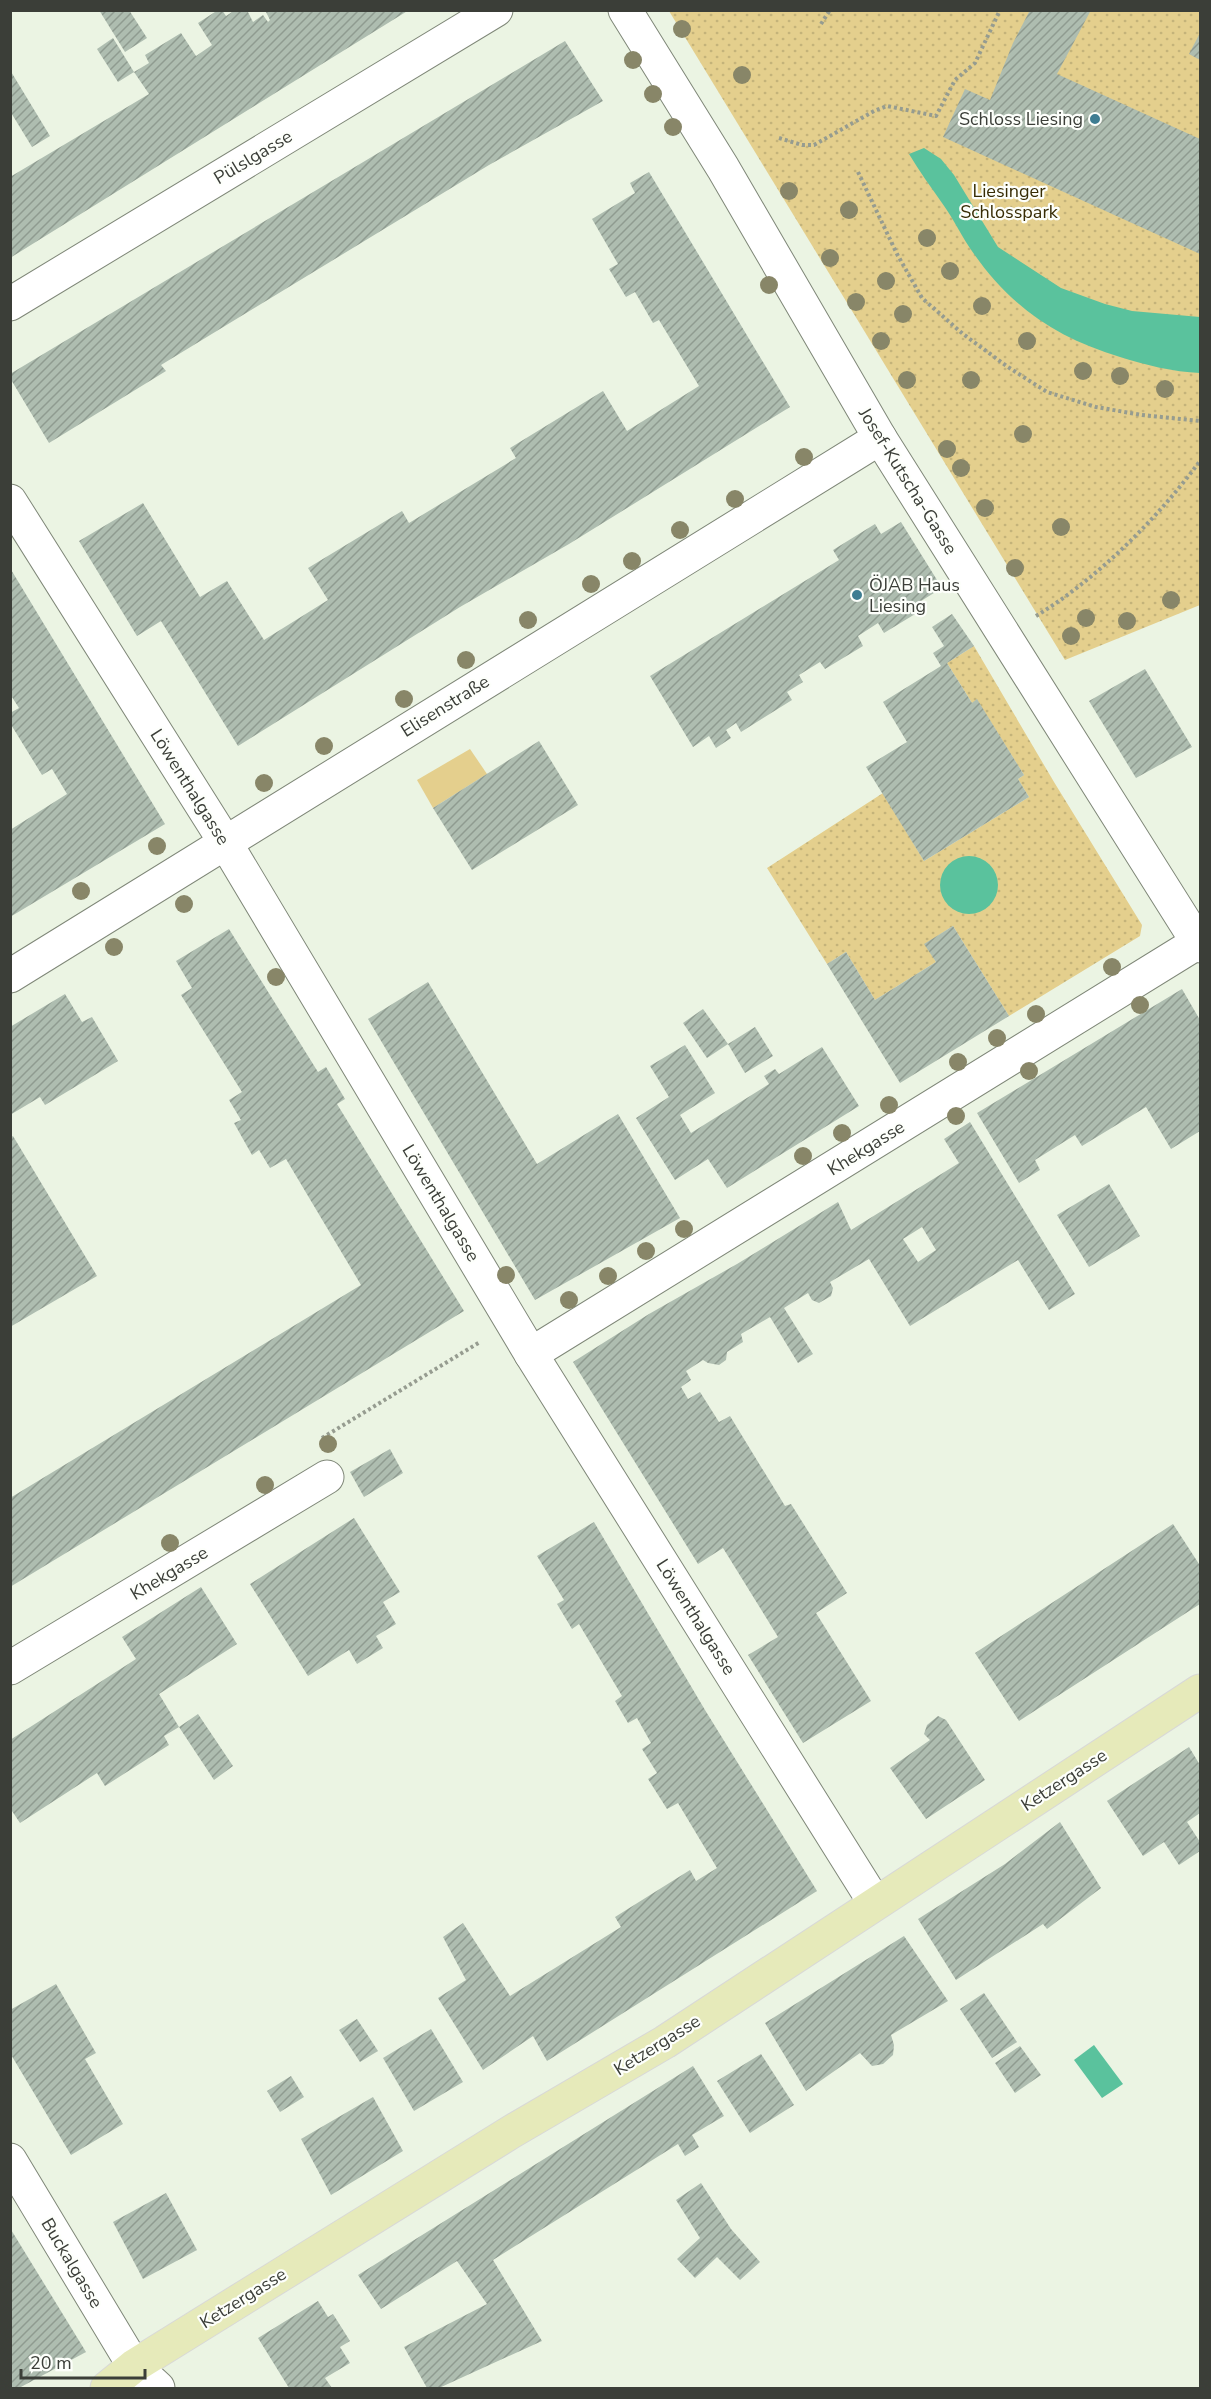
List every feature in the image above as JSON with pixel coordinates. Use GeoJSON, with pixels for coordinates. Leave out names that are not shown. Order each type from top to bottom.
{"type":"FeatureCollection","features":[{"type":"Feature","properties":{"kind":"main road","name":"Ketzergasse"},"geometry":{"type":"LineString","coordinates":[[107,2388],[134,2366],[511,2132],[666,2042],[1200,1690]]}},
{"type":"Feature","properties":{"kind":"street","name":"Pülslgasse"},"geometry":{"type":"LineString","coordinates":[[10,304],[496,10]]}},
{"type":"Feature","properties":{"kind":"street","name":"Josef-Kutscha-Gasse"},"geometry":{"type":"LineString","coordinates":[[625,10],[723,168],[880,438],[1200,943]]}},
{"type":"Feature","properties":{"kind":"street","name":"Elisenstraße"},"geometry":{"type":"LineString","coordinates":[[10,976],[880,438]]}},
{"type":"Feature","properties":{"kind":"street","name":"Löwenthalgasse"},"geometry":{"type":"LineString","coordinates":[[10,501],[225,842],[531,1354],[875,1903]]}},
{"type":"Feature","properties":{"kind":"street","name":"Khekgasse"},"geometry":{"type":"LineString","coordinates":[[531,1354],[1200,943]]}},
{"type":"Feature","properties":{"kind":"street","name":"Khekgasse"},"geometry":{"type":"LineString","coordinates":[[10,1668],[327,1477]]}},
{"type":"Feature","properties":{"kind":"street","name":"Buckalgasse"},"geometry":{"type":"LineString","coordinates":[[10,2160],[134,2366],[158,2388]]}},
{"type":"Feature","properties":{"kind":"path"},"geometry":{"type":"LineString","coordinates":[[821,24],[830,10]]}},
{"type":"Feature","properties":{"kind":"path"},"geometry":{"type":"LineString","coordinates":[[779,138],[802,145],[814,145],[887,106],[936,116],[955,80],[975,63],[1000,10]]}},
{"type":"Feature","properties":{"kind":"path"},"geometry":{"type":"LineString","coordinates":[[858,172],[897,254],[922,298],[963,334],[1008,367],[1047,392],[1096,407],[1200,421]]}},
{"type":"Feature","properties":{"kind":"path"},"geometry":{"type":"LineString","coordinates":[[1004,634],[1066,597],[1121,548],[1178,491],[1200,461]]}},
{"type":"Feature","properties":{"kind":"path"},"geometry":{"type":"LineString","coordinates":[[327,1477],[311,1445],[482,1341],[531,1354]]}},
{"type":"Feature","properties":{"kind":"green space","name":"Liesinger Schlosspark"},"geometry":{"type":"Polygon","coordinates":[[[669,11],[1200,11],[1200,605],[1065,660],[669,11]]]}},
{"type":"Feature","properties":{"kind":"green space"},"geometry":{"type":"Polygon","coordinates":[[[974,646],[1142,925],[1140,936],[1009,1016],[953,926],[925,944],[936,962],[875,1000],[846,952],[827,964],[767,868],[883,793],[924,861],[1029,797],[1018,779],[1024,775],[977,700],[972,703],[947,663],[974,646]]]}},
{"type":"Feature","properties":{"kind":"green space"},"geometry":{"type":"Polygon","coordinates":[[[470,749],[487,774],[433,808],[417,780],[470,749]]]}},
{"type":"Feature","properties":{"kind":"shaded area"},"geometry":{"type":"Polygon","coordinates":[[[924,148],[941,159],[954,175],[998,247],[1061,288],[1132,311],[1200,317],[1200,373],[1160,368],[1097,349],[1056,330],[1020,305],[1004,290],[974,254],[909,154],[924,148]]]}},
{"type":"Feature","properties":{"kind":"shaded area"},"geometry":{"type":"Polygon","coordinates":[[[969,856],[980,858],[993,869],[998,885],[996,896],[985,909],[969,914],[958,912],[945,901],[940,885],[942,874],[953,861],[969,856]]]}},
{"type":"Feature","properties":{"kind":"shaded area"},"geometry":{"type":"Polygon","coordinates":[[[1094,2045],[1123,2084],[1102,2098],[1074,2060],[1094,2045]]]}},
{"type":"Feature","properties":{"kind":"building"},"geometry":{"type":"Polygon","coordinates":[[[99,10],[129,10],[147,38],[125,52],[99,10]]]}},
{"type":"Feature","properties":{"kind":"building"},"geometry":{"type":"Polygon","coordinates":[[[218,10],[222,10],[226,16],[235,10],[247,10],[253,22],[263,15],[268,22],[270,20],[265,10],[409,10],[10,258],[10,177],[149,94],[134,72],[149,63],[145,55],[181,33],[196,56],[212,45],[198,23],[218,10]]]}},
{"type":"Feature","properties":{"kind":"building"},"geometry":{"type":"Polygon","coordinates":[[[1030,10],[1091,10],[1057,74],[1200,139],[1200,254],[943,137],[965,89],[990,100],[1013,43],[1030,10]]]}},
{"type":"Feature","properties":{"kind":"building"},"geometry":{"type":"Polygon","coordinates":[[[1200,33],[1200,60],[1189,54],[1200,33]]]}},
{"type":"Feature","properties":{"kind":"building"},"geometry":{"type":"Polygon","coordinates":[[[113,38],[134,72],[118,82],[97,49],[113,38]]]}},
{"type":"Feature","properties":{"kind":"building"},"geometry":{"type":"Polygon","coordinates":[[[565,41],[603,101],[489,165],[161,365],[166,371],[49,443],[10,378],[10,374],[565,41]]]}},
{"type":"Feature","properties":{"kind":"building"},"geometry":{"type":"Polygon","coordinates":[[[10,70],[50,136],[32,147],[10,111],[10,70]]]}},
{"type":"Feature","properties":{"kind":"building"},"geometry":{"type":"Polygon","coordinates":[[[649,172],[790,407],[569,544],[460,607],[238,746],[161,621],[137,636],[79,541],[143,503],[200,597],[227,581],[264,640],[328,600],[308,568],[402,511],[409,523],[516,458],[510,448],[603,391],[627,431],[699,386],[659,320],[653,323],[635,292],[626,297],[609,269],[618,264],[592,219],[635,193],[630,183],[649,172]]]}},
{"type":"Feature","properties":{"kind":"building"},"geometry":{"type":"Polygon","coordinates":[[[901,522],[942,588],[921,601],[925,608],[884,633],[878,623],[858,636],[863,646],[825,669],[820,662],[799,675],[803,682],[787,692],[792,700],[741,732],[736,723],[726,730],[731,738],[716,748],[709,736],[693,747],[650,676],[839,560],[833,550],[875,524],[881,534],[901,522]]]}},
{"type":"Feature","properties":{"kind":"building"},"geometry":{"type":"Polygon","coordinates":[[[10,568],[165,824],[10,917],[10,830],[67,794],[52,769],[42,775],[10,723],[10,713],[19,708],[10,694],[10,568]]]}},
{"type":"Feature","properties":{"kind":"building"},"geometry":{"type":"Polygon","coordinates":[[[952,614],[974,646],[947,663],[972,703],[977,699],[1024,775],[1018,779],[1029,797],[924,861],[866,767],[907,742],[883,702],[941,666],[933,653],[944,646],[932,627],[952,614]]]}},
{"type":"Feature","properties":{"kind":"building"},"geometry":{"type":"Polygon","coordinates":[[[1145,669],[1192,747],[1136,778],[1089,701],[1145,669]]]}},
{"type":"Feature","properties":{"kind":"building"},"geometry":{"type":"Polygon","coordinates":[[[539,741],[578,805],[472,870],[433,808],[539,741]]]}},
{"type":"Feature","properties":{"kind":"building"},"geometry":{"type":"Polygon","coordinates":[[[953,926],[1009,1016],[900,1083],[827,964],[846,952],[875,1000],[936,962],[924,944],[953,926]]]}},
{"type":"Feature","properties":{"kind":"building"},"geometry":{"type":"Polygon","coordinates":[[[229,929],[318,1072],[326,1067],[345,1099],[337,1104],[464,1311],[10,1587],[10,1498],[361,1285],[286,1159],[270,1168],[259,1150],[252,1155],[234,1123],[241,1120],[229,1100],[242,1092],[181,995],[192,988],[176,961],[229,929]]]}},
{"type":"Feature","properties":{"kind":"building"},"geometry":{"type":"Polygon","coordinates":[[[428,982],[537,1164],[618,1114],[680,1218],[535,1300],[368,1019],[428,982]]]}},
{"type":"Feature","properties":{"kind":"building"},"geometry":{"type":"Polygon","coordinates":[[[1182,989],[1200,1020],[1200,1131],[1171,1149],[1146,1107],[1082,1146],[1075,1135],[1035,1160],[1040,1170],[1019,1183],[977,1113],[1182,989]]]}},
{"type":"Feature","properties":{"kind":"building"},"geometry":{"type":"Polygon","coordinates":[[[65,994],[82,1022],[92,1017],[118,1061],[45,1105],[40,1097],[10,1115],[10,1027],[65,994]]]}},
{"type":"Feature","properties":{"kind":"building"},"geometry":{"type":"Polygon","coordinates":[[[703,1009],[728,1044],[707,1058],[683,1023],[703,1009]]]}},
{"type":"Feature","properties":{"kind":"building"},"geometry":{"type":"Polygon","coordinates":[[[755,1027],[773,1056],[745,1073],[728,1044],[755,1027]]]}},
{"type":"Feature","properties":{"kind":"building"},"geometry":{"type":"Polygon","coordinates":[[[685,1045],[715,1093],[680,1115],[691,1133],[769,1084],[764,1076],[775,1069],[779,1074],[822,1047],[859,1106],[727,1188],[708,1159],[675,1180],[636,1118],[669,1097],[650,1066],[685,1045]]]}},
{"type":"Feature","properties":{"kind":"building"},"geometry":{"type":"Polygon","coordinates":[[[970,1122],[1075,1294],[1049,1310],[1018,1260],[910,1326],[869,1259],[830,1282],[833,1288],[831,1296],[819,1303],[812,1300],[808,1293],[784,1308],[813,1354],[798,1363],[770,1317],[741,1334],[743,1342],[727,1352],[726,1360],[719,1365],[703,1360],[686,1371],[691,1380],[681,1387],[688,1399],[700,1392],[719,1422],[730,1416],[785,1506],[791,1504],[847,1593],[816,1613],[871,1701],[803,1743],[748,1655],[778,1637],[723,1548],[698,1564],[573,1362],[649,1314],[737,1264],[838,1202],[851,1230],[959,1163],[944,1139],[970,1122]],[[922,1227],[903,1239],[918,1262],[936,1250],[922,1227]]]}},
{"type":"Feature","properties":{"kind":"building"},"geometry":{"type":"Polygon","coordinates":[[[13,1136],[97,1276],[10,1327],[10,1138],[13,1136]]]}},
{"type":"Feature","properties":{"kind":"building"},"geometry":{"type":"Polygon","coordinates":[[[1109,1184],[1140,1236],[1089,1267],[1057,1215],[1109,1184]]]}},
{"type":"Feature","properties":{"kind":"building"},"geometry":{"type":"Polygon","coordinates":[[[390,1449],[403,1473],[364,1497],[350,1472],[390,1449]]]}},
{"type":"Feature","properties":{"kind":"building"},"geometry":{"type":"Polygon","coordinates":[[[354,1518],[400,1592],[383,1602],[396,1624],[376,1636],[383,1648],[357,1664],[349,1650],[308,1676],[250,1584],[354,1518]]]}},
{"type":"Feature","properties":{"kind":"building"},"geometry":{"type":"Polygon","coordinates":[[[594,1522],[705,1710],[817,1891],[547,2061],[533,2036],[483,2070],[438,1998],[466,1980],[443,1937],[463,1923],[510,1996],[621,1927],[615,1917],[690,1870],[696,1881],[717,1868],[678,1803],[667,1809],[648,1779],[657,1773],[642,1749],[651,1743],[637,1718],[628,1723],[615,1701],[622,1696],[579,1624],[572,1629],[557,1604],[564,1600],[537,1556],[594,1522]]]}},
{"type":"Feature","properties":{"kind":"building"},"geometry":{"type":"Polygon","coordinates":[[[1173,1524],[1200,1563],[1200,1604],[1019,1721],[975,1653],[1173,1524]]]}},
{"type":"Feature","properties":{"kind":"building"},"geometry":{"type":"Polygon","coordinates":[[[201,1587],[237,1644],[159,1694],[179,1727],[164,1736],[169,1745],[105,1786],[97,1773],[20,1823],[10,1808],[10,1740],[136,1659],[122,1637],[201,1587]]]}},
{"type":"Feature","properties":{"kind":"building"},"geometry":{"type":"Polygon","coordinates":[[[198,1714],[233,1766],[214,1780],[179,1727],[198,1714]]]}},
{"type":"Feature","properties":{"kind":"building"},"geometry":{"type":"Polygon","coordinates":[[[938,1716],[946,1720],[985,1780],[926,1819],[890,1768],[930,1740],[924,1734],[927,1725],[938,1716]]]}},
{"type":"Feature","properties":{"kind":"building"},"geometry":{"type":"Polygon","coordinates":[[[1189,1747],[1200,1765],[1200,1813],[1187,1822],[1200,1842],[1200,1851],[1179,1865],[1164,1842],[1143,1856],[1107,1801],[1189,1747]]]}},
{"type":"Feature","properties":{"kind":"building"},"geometry":{"type":"Polygon","coordinates":[[[1060,1822],[1101,1888],[1047,1929],[1043,1924],[956,1980],[918,1919],[1005,1864],[1060,1822]]]}},
{"type":"Feature","properties":{"kind":"building"},"geometry":{"type":"Polygon","coordinates":[[[904,1936],[948,2001],[891,2035],[894,2045],[893,2055],[883,2064],[872,2066],[860,2053],[806,2091],[765,2023],[904,1936]]]}},
{"type":"Feature","properties":{"kind":"building"},"geometry":{"type":"Polygon","coordinates":[[[56,1984],[96,2053],[85,2059],[123,2124],[71,2155],[10,2053],[10,2010],[56,1984]]]}},
{"type":"Feature","properties":{"kind":"building"},"geometry":{"type":"Polygon","coordinates":[[[984,1993],[1017,2042],[992,2058],[960,2009],[984,1993]]]}},
{"type":"Feature","properties":{"kind":"building"},"geometry":{"type":"Polygon","coordinates":[[[357,2019],[378,2051],[360,2062],[339,2030],[357,2019]]]}},
{"type":"Feature","properties":{"kind":"building"},"geometry":{"type":"Polygon","coordinates":[[[431,2029],[463,2082],[414,2111],[383,2058],[431,2029]]]}},
{"type":"Feature","properties":{"kind":"building"},"geometry":{"type":"Polygon","coordinates":[[[1020,2046],[1041,2075],[1015,2093],[995,2063],[1020,2046]]]}},
{"type":"Feature","properties":{"kind":"building"},"geometry":{"type":"Polygon","coordinates":[[[761,2054],[794,2105],[750,2133],[717,2081],[761,2054]]]}},
{"type":"Feature","properties":{"kind":"building"},"geometry":{"type":"Polygon","coordinates":[[[693,2066],[724,2116],[692,2135],[699,2147],[685,2156],[678,2144],[493,2260],[542,2341],[439,2388],[427,2388],[404,2347],[487,2304],[457,2261],[381,2309],[358,2275],[693,2066]]]}},
{"type":"Feature","properties":{"kind":"building"},"geometry":{"type":"Polygon","coordinates":[[[291,2076],[304,2097],[280,2112],[267,2091],[291,2076]]]}},
{"type":"Feature","properties":{"kind":"building"},"geometry":{"type":"Polygon","coordinates":[[[373,2097],[403,2151],[331,2195],[301,2139],[373,2097]]]}},
{"type":"Feature","properties":{"kind":"building"},"geometry":{"type":"Polygon","coordinates":[[[701,2183],[731,2229],[760,2262],[740,2280],[717,2257],[695,2278],[677,2259],[700,2238],[676,2200],[701,2183]]]}},
{"type":"Feature","properties":{"kind":"building"},"geometry":{"type":"Polygon","coordinates":[[[166,2193],[197,2250],[143,2279],[113,2222],[166,2193]]]}},
{"type":"Feature","properties":{"kind":"building"},"geometry":{"type":"Polygon","coordinates":[[[10,2228],[86,2352],[19,2388],[10,2388],[10,2228]]]}},
{"type":"Feature","properties":{"kind":"building"},"geometry":{"type":"Polygon","coordinates":[[[318,2301],[328,2317],[333,2314],[350,2341],[340,2347],[350,2363],[325,2378],[332,2388],[289,2388],[258,2338],[318,2301]]]}},
{"type":"Feature","properties":{"kind":"place","name":"Schloss Liesing"},"geometry":{"type":"Point","coordinates":[1095,119]}},
{"type":"Feature","properties":{"kind":"place","name":"ÖJAB Haus Liesing"},"geometry":{"type":"Point","coordinates":[857,595]}}]}
